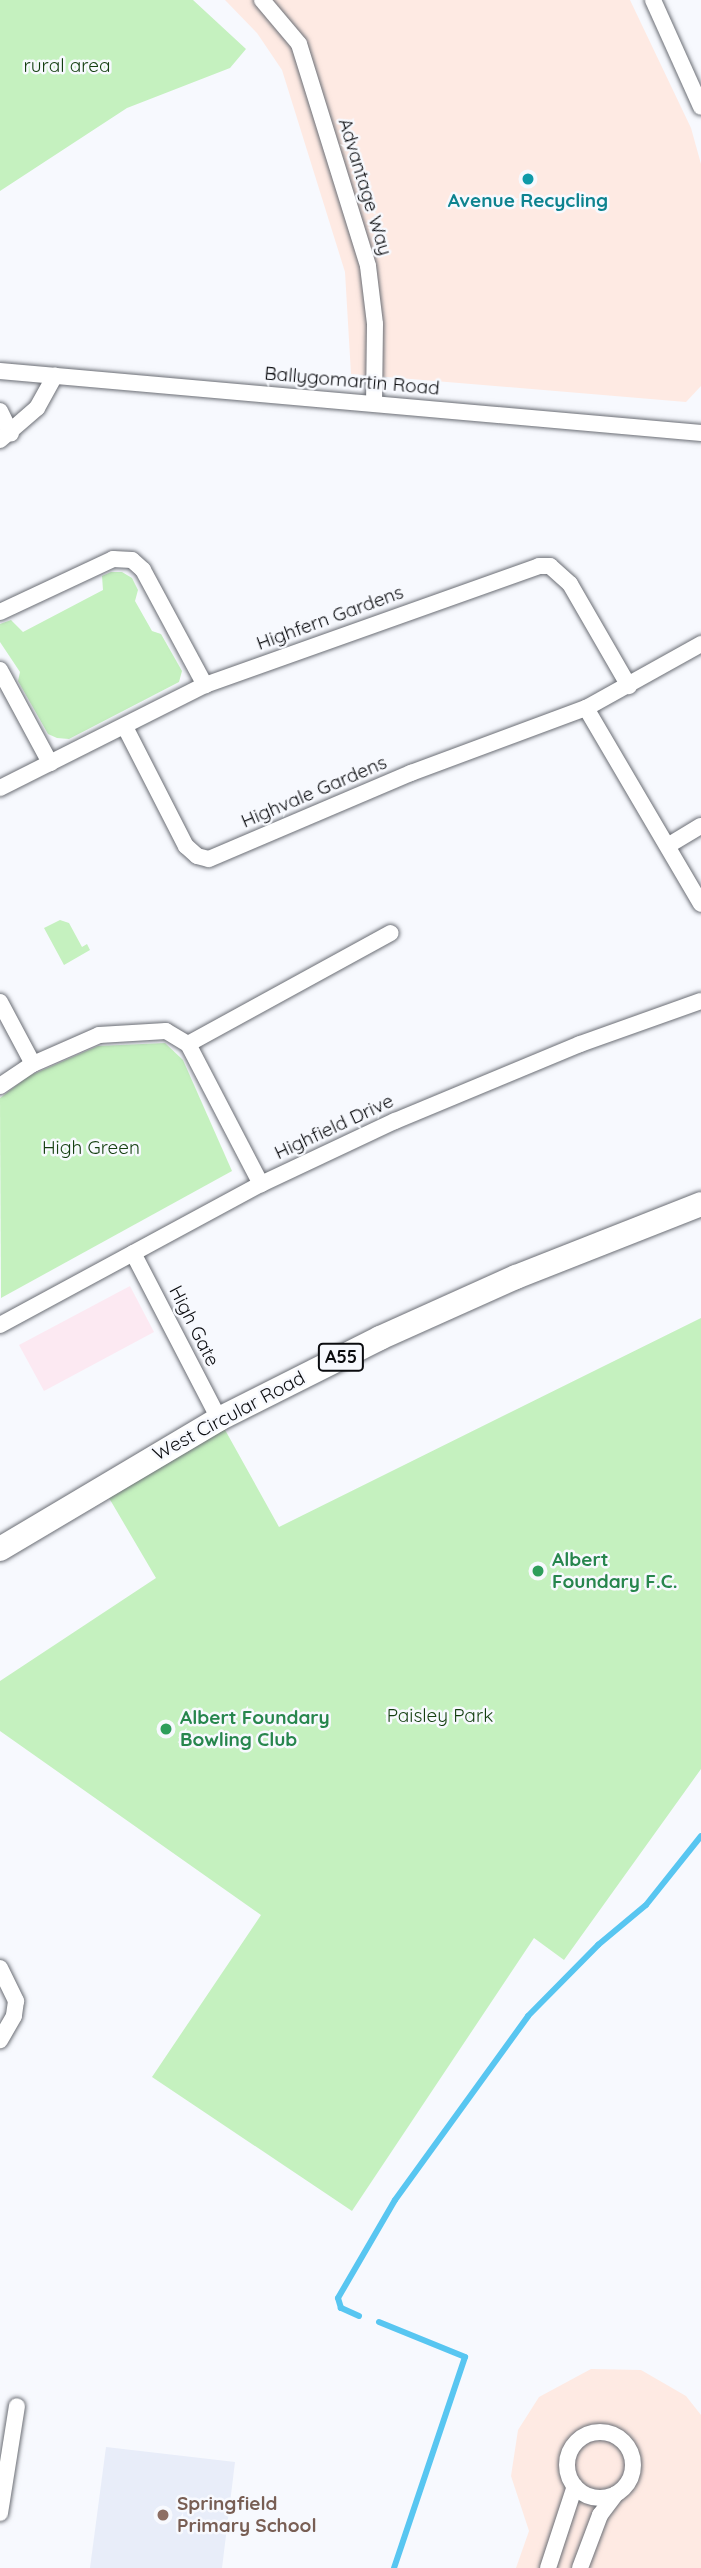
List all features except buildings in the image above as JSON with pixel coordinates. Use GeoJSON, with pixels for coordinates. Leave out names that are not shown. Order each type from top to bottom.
{"type":"FeatureCollection","features":[{"type":"Feature","properties":{"kind":"highway","name":"West Circular Road"},"geometry":{"type":"LineString","coordinates":[[0,1549],[219,1419],[380,1338],[516,1277],[701,1205]]}},
{"type":"Feature","properties":{"kind":"street","name":"Advantage Way"},"geometry":{"type":"LineString","coordinates":[[262,0],[299,44],[368,266],[375,324],[374,403]]}},
{"type":"Feature","properties":{"kind":"street"},"geometry":{"type":"LineString","coordinates":[[653,0],[701,107]]}},
{"type":"Feature","properties":{"kind":"street","name":"Ballygomartin Road"},"geometry":{"type":"LineString","coordinates":[[0,371],[701,433]]}},
{"type":"Feature","properties":{"kind":"street"},"geometry":{"type":"LineString","coordinates":[[6,437],[37,408],[55,376]]}},
{"type":"Feature","properties":{"kind":"street"},"geometry":{"type":"LineString","coordinates":[[0,411],[6,437]]}},
{"type":"Feature","properties":{"kind":"street"},"geometry":{"type":"LineString","coordinates":[[0,612],[113,558],[132,560],[143,570],[205,685]]}},
{"type":"Feature","properties":{"kind":"street","name":"Highfern Gardens"},"geometry":{"type":"LineString","coordinates":[[0,788],[205,685],[539,566],[550,566],[570,584],[629,686]]}},
{"type":"Feature","properties":{"kind":"street"},"geometry":{"type":"LineString","coordinates":[[701,644],[586,708],[669,845],[701,904]]}},
{"type":"Feature","properties":{"kind":"street"},"geometry":{"type":"LineString","coordinates":[[0,670],[50,763]]}},
{"type":"Feature","properties":{"kind":"street","name":"Highvale Gardens"},"geometry":{"type":"LineString","coordinates":[[125,727],[186,846],[197,856],[209,859],[399,778],[586,708]]}},
{"type":"Feature","properties":{"kind":"street"},"geometry":{"type":"LineString","coordinates":[[669,845],[701,825]]}},
{"type":"Feature","properties":{"kind":"street"},"geometry":{"type":"LineString","coordinates":[[188,1044],[391,933]]}},
{"type":"Feature","properties":{"kind":"street","name":"Highfield Drive"},"geometry":{"type":"LineString","coordinates":[[1,1322],[261,1184],[450,1096],[701,1001]]}},
{"type":"Feature","properties":{"kind":"street"},"geometry":{"type":"LineString","coordinates":[[0,1002],[33,1063]]}},
{"type":"Feature","properties":{"kind":"street"},"geometry":{"type":"LineString","coordinates":[[0,1086],[33,1063],[99,1035],[166,1031],[188,1044],[261,1184]]}},
{"type":"Feature","properties":{"kind":"street","name":"High Gate"},"geometry":{"type":"LineString","coordinates":[[133,1253],[219,1419]]}},
{"type":"Feature","properties":{"kind":"street"},"geometry":{"type":"LineString","coordinates":[[0,1968],[16,2001],[14,2016],[0,2040]]}},
{"type":"Feature","properties":{"kind":"street"},"geometry":{"type":"LineString","coordinates":[[0,2513],[17,2406]]}},
{"type":"Feature","properties":{"kind":"street"},"geometry":{"type":"LineString","coordinates":[[548,2568],[575,2486],[568,2466],[573,2445],[590,2433],[612,2433],[633,2456],[631,2478],[600,2515],[580,2568]]}},
{"type":"Feature","properties":{"kind":"street"},"geometry":{"type":"LineString","coordinates":[[575,2486],[595,2497],[616,2494]]}},
{"type":"Feature","properties":{"kind":"shaded area"},"geometry":{"type":"Polygon","coordinates":[[[225,0],[630,0],[691,128],[701,164],[701,386],[686,402],[351,374],[345,272],[282,70],[257,33],[225,0]]]}},
{"type":"Feature","properties":{"kind":"shaded area"},"geometry":{"type":"Polygon","coordinates":[[[130,1286],[154,1332],[44,1391],[19,1345],[130,1286]]]}},
{"type":"Feature","properties":{"kind":"shaded area"},"geometry":{"type":"Polygon","coordinates":[[[591,2369],[641,2370],[686,2396],[701,2415],[701,2568],[516,2568],[529,2531],[511,2476],[518,2430],[539,2397],[591,2369]]]}},
{"type":"Feature","properties":{"kind":"shaded area","name":"Springfield Primary School"},"geometry":{"type":"Polygon","coordinates":[[[106,2447],[235,2462],[222,2568],[90,2568],[106,2447]]]}},
{"type":"Feature","properties":{"kind":"green space","name":"rural area"},"geometry":{"type":"Polygon","coordinates":[[[0,0],[193,0],[246,49],[230,68],[127,108],[0,191],[0,0]]]}},
{"type":"Feature","properties":{"kind":"green space"},"geometry":{"type":"Polygon","coordinates":[[[111,572],[122,572],[132,578],[138,590],[135,601],[152,631],[161,634],[182,671],[179,682],[69,739],[57,738],[48,734],[18,681],[20,672],[0,642],[0,624],[11,620],[23,632],[103,590],[102,576],[111,572]]]}},
{"type":"Feature","properties":{"kind":"green space"},"geometry":{"type":"Polygon","coordinates":[[[60,920],[69,923],[82,947],[87,944],[90,950],[64,965],[44,928],[60,920]]]}},
{"type":"Feature","properties":{"kind":"green space","name":"High Green"},"geometry":{"type":"Polygon","coordinates":[[[165,1043],[183,1060],[232,1171],[1,1298],[0,1098],[29,1076],[98,1046],[165,1043]]]}},
{"type":"Feature","properties":{"kind":"green space","name":"Paisley Park"},"geometry":{"type":"Polygon","coordinates":[[[701,1318],[701,1769],[564,1960],[534,1938],[352,2211],[152,2077],[261,1915],[0,1731],[0,1681],[156,1578],[102,1486],[219,1419],[279,1527],[701,1318]]]}},
{"type":"Feature","properties":{"kind":"waterway"},"geometry":{"type":"LineString","coordinates":[[359,2316],[341,2308],[338,2298],[395,2200],[528,2016],[598,1945],[646,1905],[701,1836]]}},
{"type":"Feature","properties":{"kind":"waterway"},"geometry":{"type":"LineString","coordinates":[[379,2322],[465,2357],[394,2568]]}},
{"type":"Feature","properties":{"kind":"place","name":"Avenue Recycling"},"geometry":{"type":"Point","coordinates":[528,179]}},
{"type":"Feature","properties":{"kind":"place","name":"Albert Foundary F.C."},"geometry":{"type":"Point","coordinates":[538,1571]}},
{"type":"Feature","properties":{"kind":"place","name":"Albert Foundary Bowling Club"},"geometry":{"type":"Point","coordinates":[166,1729]}},
{"type":"Feature","properties":{"kind":"place","name":"Springfield Primary School"},"geometry":{"type":"Point","coordinates":[163,2515]}}]}
